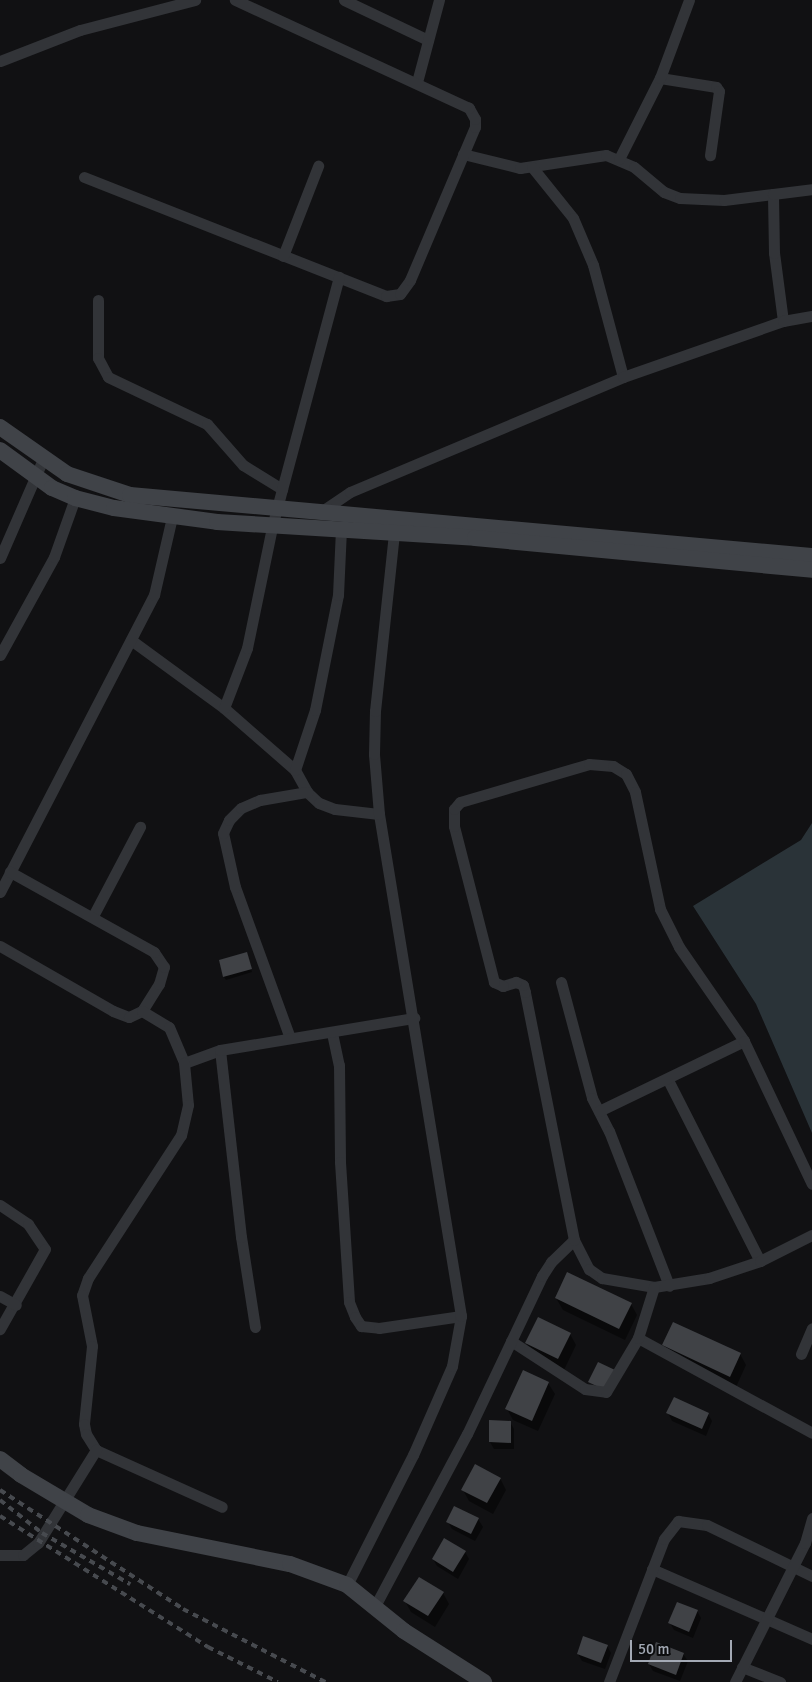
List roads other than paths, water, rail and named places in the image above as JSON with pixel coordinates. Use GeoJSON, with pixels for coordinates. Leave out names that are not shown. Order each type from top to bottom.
{"type":"FeatureCollection","features":[{"type":"Feature","properties":{"kind":"main road"},"geometry":{"type":"LineString","coordinates":[[0,428],[42,459],[96,486],[130,495],[275,516],[342,528],[812,570]]}},
{"type":"Feature","properties":{"kind":"main road"},"geometry":{"type":"LineString","coordinates":[[0,450],[36,476],[75,498],[114,508],[172,517],[275,516],[318,513],[812,556]]}},
{"type":"Feature","properties":{"kind":"main road"},"geometry":{"type":"LineString","coordinates":[[0,1459],[88,1515],[137,1533],[290,1564],[346,1585],[375,1606],[404,1631],[484,1682]]}},
{"type":"Feature","properties":{"kind":"street"},"geometry":{"type":"LineString","coordinates":[[0,61],[80,30],[195,0]]}},
{"type":"Feature","properties":{"kind":"street"},"geometry":{"type":"LineString","coordinates":[[84,177],[386,296],[400,294],[410,280],[474,127],[470,108],[235,0]]}},
{"type":"Feature","properties":{"kind":"street"},"geometry":{"type":"LineString","coordinates":[[344,0],[428,40]]}},
{"type":"Feature","properties":{"kind":"street"},"geometry":{"type":"LineString","coordinates":[[416,82],[439,0]]}},
{"type":"Feature","properties":{"kind":"street"},"geometry":{"type":"LineString","coordinates":[[619,159],[660,78],[689,0]]}},
{"type":"Feature","properties":{"kind":"street"},"geometry":{"type":"LineString","coordinates":[[660,78],[716,87],[719,91],[710,155]]}},
{"type":"Feature","properties":{"kind":"street"},"geometry":{"type":"LineString","coordinates":[[463,154],[520,168],[606,155],[634,167],[664,192],[680,198],[724,200],[812,189]]}},
{"type":"Feature","properties":{"kind":"street"},"geometry":{"type":"LineString","coordinates":[[283,256],[318,166]]}},
{"type":"Feature","properties":{"kind":"street"},"geometry":{"type":"LineString","coordinates":[[532,167],[573,218],[593,265],[623,377]]}},
{"type":"Feature","properties":{"kind":"street"},"geometry":{"type":"LineString","coordinates":[[773,194],[774,253],[783,321]]}},
{"type":"Feature","properties":{"kind":"street"},"geometry":{"type":"LineString","coordinates":[[224,708],[247,648],[275,516],[339,277]]}},
{"type":"Feature","properties":{"kind":"street"},"geometry":{"type":"LineString","coordinates":[[98,300],[98,358],[108,377],[206,424],[243,465],[282,489]]}},
{"type":"Feature","properties":{"kind":"street"},"geometry":{"type":"LineString","coordinates":[[318,513],[358,488],[623,377],[783,321],[812,316]]}},
{"type":"Feature","properties":{"kind":"street"},"geometry":{"type":"LineString","coordinates":[[0,558],[42,459]]}},
{"type":"Feature","properties":{"kind":"street"},"geometry":{"type":"LineString","coordinates":[[0,655],[54,557],[75,498]]}},
{"type":"Feature","properties":{"kind":"street"},"geometry":{"type":"LineString","coordinates":[[0,892],[154,595],[172,517]]}},
{"type":"Feature","properties":{"kind":"street"},"geometry":{"type":"LineString","coordinates":[[295,770],[315,710],[338,595],[342,528]]}},
{"type":"Feature","properties":{"kind":"street"},"geometry":{"type":"LineString","coordinates":[[346,1585],[413,1454],[448,1375],[461,1316],[414,1018],[379,814],[374,754],[375,711],[394,532]]}},
{"type":"Feature","properties":{"kind":"street"},"geometry":{"type":"LineString","coordinates":[[131,640],[224,708],[295,770],[307,792],[319,803],[335,809],[379,814]]}},
{"type":"Feature","properties":{"kind":"street"},"geometry":{"type":"LineString","coordinates":[[812,1184],[744,1041],[679,947],[660,909],[635,792],[626,774],[613,766],[589,764],[460,802],[454,809],[454,826],[494,982],[502,986],[516,982],[523,985],[574,1240],[589,1269],[602,1278],[654,1287],[669,1286],[709,1278],[760,1261],[812,1235]]}},
{"type":"Feature","properties":{"kind":"street"},"geometry":{"type":"LineString","coordinates":[[290,1038],[235,887],[223,833],[229,820],[240,808],[260,800],[307,792]]}},
{"type":"Feature","properties":{"kind":"street"},"geometry":{"type":"LineString","coordinates":[[93,916],[140,827]]}},
{"type":"Feature","properties":{"kind":"street"},"geometry":{"type":"LineString","coordinates":[[0,946],[119,1014],[129,1017],[142,1011],[159,984],[164,967],[154,952],[93,916],[10,872]]}},
{"type":"Feature","properties":{"kind":"street"},"geometry":{"type":"LineString","coordinates":[[560,982],[592,1098],[599,1111],[669,1286]]}},
{"type":"Feature","properties":{"kind":"street"},"geometry":{"type":"LineString","coordinates":[[142,1011],[169,1027],[184,1063],[188,1105],[181,1135],[88,1278],[82,1295],[92,1346],[84,1424],[86,1434],[96,1450],[222,1507]]}},
{"type":"Feature","properties":{"kind":"street"},"geometry":{"type":"LineString","coordinates":[[184,1063],[220,1050],[414,1018]]}},
{"type":"Feature","properties":{"kind":"street"},"geometry":{"type":"LineString","coordinates":[[332,1033],[339,1065],[340,1162],[349,1302],[354,1317],[361,1326],[379,1328],[461,1316]]}},
{"type":"Feature","properties":{"kind":"street"},"geometry":{"type":"LineString","coordinates":[[599,1111],[668,1080],[744,1041]]}},
{"type":"Feature","properties":{"kind":"street"},"geometry":{"type":"LineString","coordinates":[[220,1050],[240,1236],[255,1327]]}},
{"type":"Feature","properties":{"kind":"street"},"geometry":{"type":"LineString","coordinates":[[668,1080],[760,1261]]}},
{"type":"Feature","properties":{"kind":"street"},"geometry":{"type":"LineString","coordinates":[[0,1205],[28,1224],[46,1249],[0,1329]]}},
{"type":"Feature","properties":{"kind":"street"},"geometry":{"type":"LineString","coordinates":[[375,1606],[467,1434],[542,1276],[551,1262],[574,1240]]}},
{"type":"Feature","properties":{"kind":"street"},"geometry":{"type":"LineString","coordinates":[[511,1341],[585,1390],[606,1392],[638,1338],[654,1287]]}},
{"type":"Feature","properties":{"kind":"street"},"geometry":{"type":"LineString","coordinates":[[0,1296],[16,1304]]}},
{"type":"Feature","properties":{"kind":"street"},"geometry":{"type":"LineString","coordinates":[[801,1354],[812,1328]]}},
{"type":"Feature","properties":{"kind":"street"},"geometry":{"type":"LineString","coordinates":[[638,1338],[812,1433]]}},
{"type":"Feature","properties":{"kind":"street"},"geometry":{"type":"LineString","coordinates":[[0,1555],[23,1555],[38,1543],[42,1533],[67,1502],[96,1450]]}},
{"type":"Feature","properties":{"kind":"street"},"geometry":{"type":"LineString","coordinates":[[735,1682],[765,1619],[805,1543],[812,1518]]}},
{"type":"Feature","properties":{"kind":"street"},"geometry":{"type":"LineString","coordinates":[[609,1682],[670,1527],[685,1520],[708,1526],[812,1576]]}},
{"type":"Feature","properties":{"kind":"street"},"geometry":{"type":"LineString","coordinates":[[652,1569],[812,1639]]}},
{"type":"Feature","properties":{"kind":"street"},"geometry":{"type":"LineString","coordinates":[[742,1667],[780,1682]]}},
{"type":"Feature","properties":{"kind":"railway"},"geometry":{"type":"LineString","coordinates":[[0,1490],[183,1609],[325,1682]]}},
{"type":"Feature","properties":{"kind":"railway"},"geometry":{"type":"LineString","coordinates":[[0,1500],[42,1533],[130,1584]]}},
{"type":"Feature","properties":{"kind":"railway"},"geometry":{"type":"LineString","coordinates":[[0,1516],[208,1647],[278,1682]]}}]}
